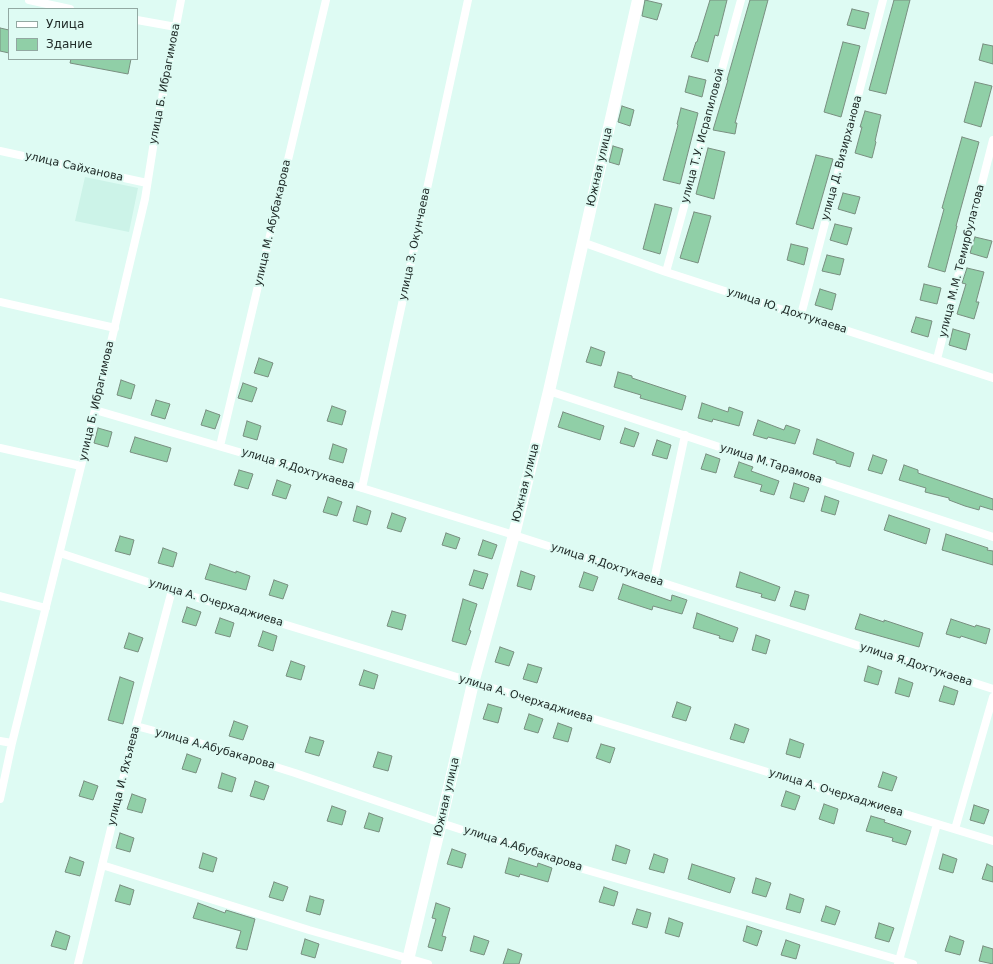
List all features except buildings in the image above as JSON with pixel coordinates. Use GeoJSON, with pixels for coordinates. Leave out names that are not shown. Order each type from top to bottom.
{"type":"FeatureCollection","features":[{"type":"Feature","properties":{"kind":"main road","name":"Южная улица"},"geometry":{"type":"LineString","coordinates":[[407,961],[441,823],[473,682],[514,535],[549,391],[638,0]]}},
{"type":"Feature","properties":{"kind":"street"},"geometry":{"type":"LineString","coordinates":[[29,0],[65,8]]}},
{"type":"Feature","properties":{"kind":"street","name":"улица Б. Ибрагимова"},"geometry":{"type":"LineString","coordinates":[[0,799],[12,743],[146,199],[147,184],[181,0]]}},
{"type":"Feature","properties":{"kind":"street","name":"улица М. Абубакарова"},"geometry":{"type":"LineString","coordinates":[[220,446],[326,0]]}},
{"type":"Feature","properties":{"kind":"street","name":"улица З. Окунчаева"},"geometry":{"type":"LineString","coordinates":[[362,488],[468,0]]}},
{"type":"Feature","properties":{"kind":"street","name":"улица Т.У. Исрапиловой"},"geometry":{"type":"LineString","coordinates":[[666,272],[741,0]]}},
{"type":"Feature","properties":{"kind":"street","name":"улица Д. Визирханова"},"geometry":{"type":"LineString","coordinates":[[800,315],[883,0]]}},
{"type":"Feature","properties":{"kind":"street"},"geometry":{"type":"LineString","coordinates":[[138,20],[176,27]]}},
{"type":"Feature","properties":{"kind":"street","name":"улица М.М. Темирбулатова"},"geometry":{"type":"LineString","coordinates":[[937,359],[993,140]]}},
{"type":"Feature","properties":{"kind":"street","name":"улица Сайханова"},"geometry":{"type":"LineString","coordinates":[[0,150],[147,184]]}},
{"type":"Feature","properties":{"kind":"street","name":"улица Ю. Дохтукаева"},"geometry":{"type":"LineString","coordinates":[[582,242],[666,272],[993,378]]}},
{"type":"Feature","properties":{"kind":"street"},"geometry":{"type":"LineString","coordinates":[[0,302],[115,328]]}},
{"type":"Feature","properties":{"kind":"street","name":"улица М.Тарамова"},"geometry":{"type":"LineString","coordinates":[[549,391],[993,537]]}},
{"type":"Feature","properties":{"kind":"street","name":"улица Я.Дохтукаева"},"geometry":{"type":"LineString","coordinates":[[95,410],[362,488],[514,535],[993,689]]}},
{"type":"Feature","properties":{"kind":"street"},"geometry":{"type":"LineString","coordinates":[[654,580],[685,435]]}},
{"type":"Feature","properties":{"kind":"street"},"geometry":{"type":"LineString","coordinates":[[0,448],[81,466]]}},
{"type":"Feature","properties":{"kind":"street","name":"улица А. Очерхаджиева"},"geometry":{"type":"LineString","coordinates":[[60,553],[172,590],[993,841]]}},
{"type":"Feature","properties":{"kind":"street","name":"улица И. Яхъяева"},"geometry":{"type":"LineString","coordinates":[[78,964],[136,726],[172,590]]}},
{"type":"Feature","properties":{"kind":"street"},"geometry":{"type":"LineString","coordinates":[[0,596],[46,608]]}},
{"type":"Feature","properties":{"kind":"street"},"geometry":{"type":"LineString","coordinates":[[955,829],[993,697]]}},
{"type":"Feature","properties":{"kind":"street","name":"улица А.Абубакарова"},"geometry":{"type":"LineString","coordinates":[[136,726],[203,744],[288,770],[441,823],[583,869],[899,962],[913,964]]}},
{"type":"Feature","properties":{"kind":"street"},"geometry":{"type":"LineString","coordinates":[[0,740],[12,743]]}},
{"type":"Feature","properties":{"kind":"street"},"geometry":{"type":"LineString","coordinates":[[899,962],[937,824]]}},
{"type":"Feature","properties":{"kind":"street"},"geometry":{"type":"LineString","coordinates":[[102,865],[407,961],[428,964]]}},
{"type":"Feature","properties":{"kind":"shaded area"},"geometry":{"type":"Polygon","coordinates":[[[85,177],[138,188],[129,232],[75,221],[85,177]]]}}]}
